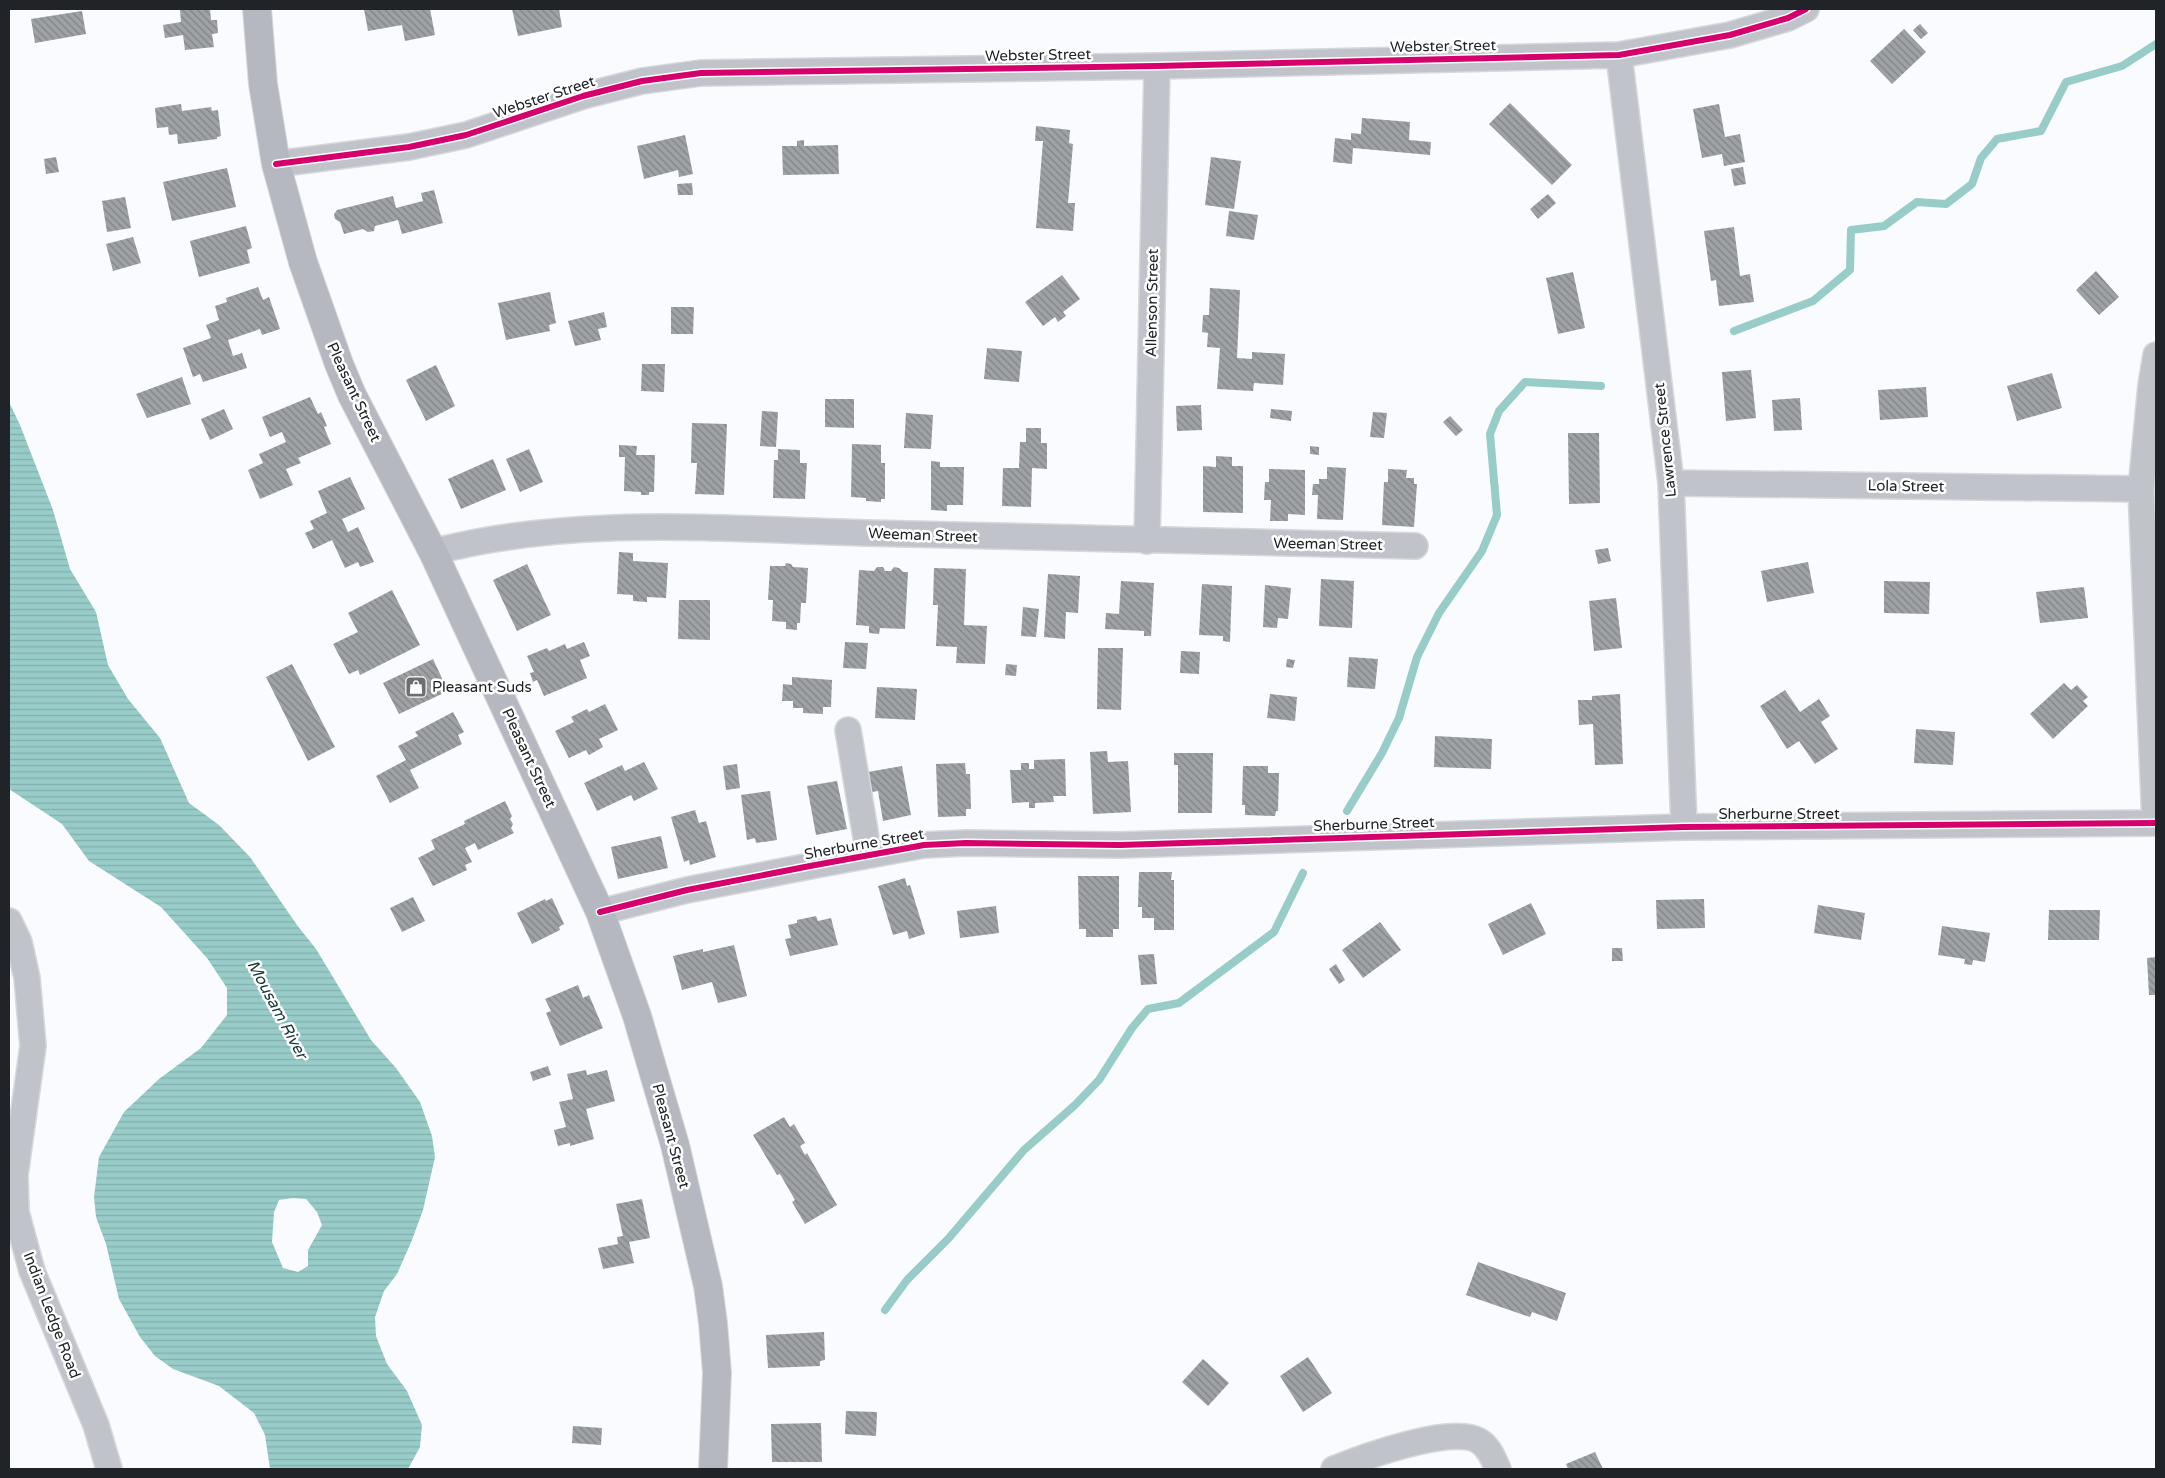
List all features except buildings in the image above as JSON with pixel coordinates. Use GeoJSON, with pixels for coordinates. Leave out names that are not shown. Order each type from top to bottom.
{"type":"FeatureCollection","features":[{"type":"Feature","properties":{"kind":"main road","name":"Pleasant Street"},"geometry":{"type":"LineString","coordinates":[[258,9],[263,84],[276,164],[303,262],[339,364],[352,395],[433,552],[600,912],[637,1016],[673,1136],[700,1244],[713,1323],[717,1374],[713,1469]]}},
{"type":"Feature","properties":{"kind":"street","name":"Webster Street"},"geometry":{"type":"LineString","coordinates":[[276,164],[409,147],[466,135],[583,96],[642,81],[701,73],[1157,66],[1619,55],[1730,35],[1788,18],[1806,9]]}},
{"type":"Feature","properties":{"kind":"street","name":"Lawrence Street"},"geometry":{"type":"LineString","coordinates":[[1619,55],[1670,483],[1684,827]]}},
{"type":"Feature","properties":{"kind":"street","name":"Allenson Street"},"geometry":{"type":"LineString","coordinates":[[1147,541],[1157,66]]}},
{"type":"Feature","properties":{"kind":"street"},"geometry":{"type":"LineString","coordinates":[[2156,355],[2151,385],[2141,489],[2156,823]]}},
{"type":"Feature","properties":{"kind":"street","name":"Lola Street"},"geometry":{"type":"LineString","coordinates":[[1670,483],[2141,489]]}},
{"type":"Feature","properties":{"kind":"street","name":"Weeman Street"},"geometry":{"type":"LineString","coordinates":[[433,552],[475,541],[525,534],[634,527],[1147,541],[1415,546]]}},
{"type":"Feature","properties":{"kind":"street"},"geometry":{"type":"LineString","coordinates":[[848,730],[869,854]]}},
{"type":"Feature","properties":{"kind":"street","name":"Sherburne Street"},"geometry":{"type":"LineString","coordinates":[[600,912],[696,888],[924,845],[966,843],[1064,845],[1169,844],[1684,827],[2156,823]]}},
{"type":"Feature","properties":{"kind":"street","name":"Indian Ledge Road"},"geometry":{"type":"LineString","coordinates":[[9,921],[19,942],[27,978],[33,1046],[15,1175],[16,1212],[32,1271],[96,1425],[109,1469]]}},
{"type":"Feature","properties":{"kind":"street"},"geometry":{"type":"LineString","coordinates":[[1334,1469],[1364,1457],[1417,1442],[1458,1436],[1480,1441],[1487,1448],[1498,1469]]}},
{"type":"Feature","properties":{"kind":"water","name":"Mousam River"},"geometry":{"type":"Polygon","coordinates":[[[9,402],[20,425],[53,510],[70,569],[96,612],[108,665],[128,699],[160,738],[189,803],[219,825],[250,857],[316,949],[371,1040],[396,1068],[420,1102],[432,1136],[435,1157],[423,1210],[412,1240],[397,1274],[384,1291],[375,1317],[376,1336],[387,1364],[407,1391],[422,1425],[420,1447],[408,1469],[270,1469],[265,1435],[254,1413],[219,1386],[173,1369],[155,1356],[140,1337],[119,1299],[106,1244],[96,1217],[94,1197],[99,1157],[124,1112],[159,1079],[201,1048],[227,1015],[227,988],[207,958],[161,907],[89,861],[62,824],[9,789],[9,402]],[[306,1199],[279,1200],[274,1212],[272,1242],[283,1268],[298,1272],[308,1266],[308,1250],[322,1225],[317,1212],[306,1199]]]}},
{"type":"Feature","properties":{"kind":"waterway"},"geometry":{"type":"LineString","coordinates":[[1734,331],[1813,301],[1850,270],[1851,230],[1884,226],[1917,202],[1946,204],[1972,184],[1981,158],[1997,139],[2041,131],[2066,82],[2122,66],[2156,44]]}},
{"type":"Feature","properties":{"kind":"waterway"},"geometry":{"type":"LineString","coordinates":[[1347,811],[1382,753],[1399,718],[1417,657],[1439,613],[1482,551],[1497,515],[1490,434],[1499,411],[1525,382],[1601,386]]}},
{"type":"Feature","properties":{"kind":"waterway"},"geometry":{"type":"LineString","coordinates":[[885,1310],[907,1280],[948,1239],[1024,1150],[1075,1105],[1099,1080],[1132,1028],[1148,1009],[1179,1003],[1274,932],[1303,873]]}},
{"type":"Feature","properties":{"kind":"cycle path"},"geometry":{"type":"LineString","coordinates":[[276,164],[409,147],[466,135],[583,96],[642,81],[701,73],[1157,66],[1619,55],[1730,35],[1788,18],[1806,9]]}},
{"type":"Feature","properties":{"kind":"cycle path"},"geometry":{"type":"LineString","coordinates":[[600,912],[687,890],[924,845],[966,843],[1120,845],[1684,827],[2156,823]]}},
{"type":"Feature","properties":{"kind":"place","name":"Pleasant Suds"},"geometry":{"type":"Point","coordinates":[416,687]}}]}
